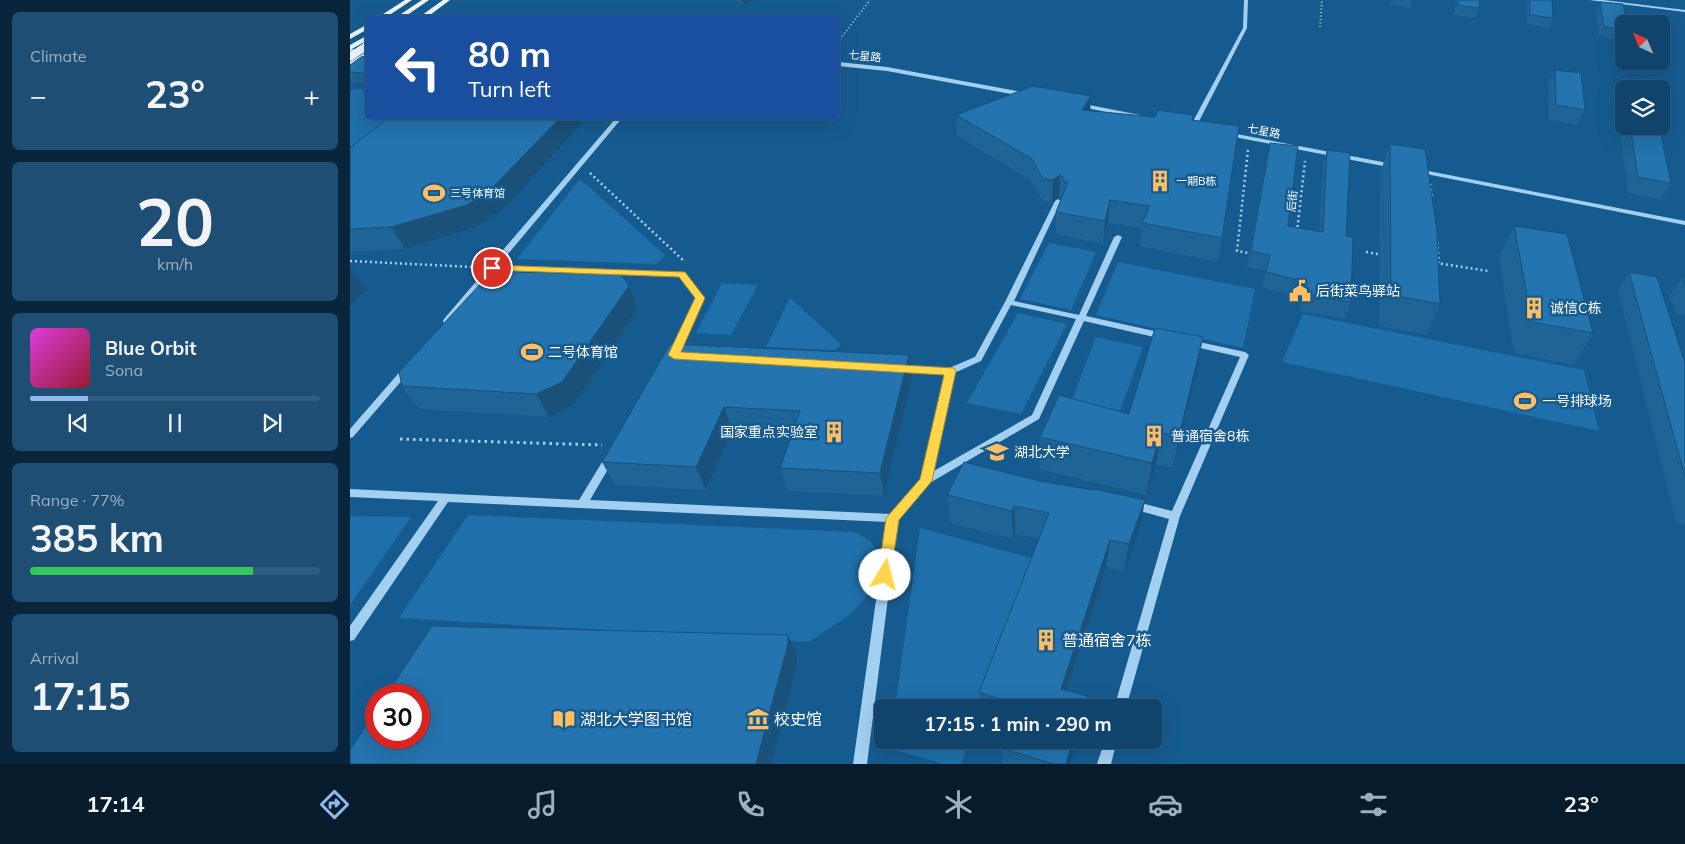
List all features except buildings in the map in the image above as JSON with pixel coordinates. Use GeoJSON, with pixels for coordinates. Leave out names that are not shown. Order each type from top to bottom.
{"type":"FeatureCollection","features":[{"type":"Feature","properties":{"kind":"main road"},"geometry":{"type":"LineString","coordinates":[[383,15],[400,0]]}},
{"type":"Feature","properties":{"kind":"main road"},"geometry":{"type":"LineString","coordinates":[[385,15],[409,0]]}},
{"type":"Feature","properties":{"kind":"main road"},"geometry":{"type":"LineString","coordinates":[[403,15],[426,0]]}},
{"type":"Feature","properties":{"kind":"main road"},"geometry":{"type":"LineString","coordinates":[[414,15],[437,0]]}},
{"type":"Feature","properties":{"kind":"main road"},"geometry":{"type":"LineString","coordinates":[[425,15],[447,0]]}},
{"type":"Feature","properties":{"kind":"main road"},"geometry":{"type":"LineString","coordinates":[[350,36],[365,28]]}},
{"type":"Feature","properties":{"kind":"main road"},"geometry":{"type":"LineString","coordinates":[[350,50],[365,39]]}},
{"type":"Feature","properties":{"kind":"main road"},"geometry":{"type":"LineString","coordinates":[[350,56],[365,47]]}},
{"type":"Feature","properties":{"kind":"main road"},"geometry":{"type":"LineString","coordinates":[[350,65],[365,54]]}},
{"type":"Feature","properties":{"kind":"street"},"geometry":{"type":"LineString","coordinates":[[1193,127],[1244,28],[1246,0]]}},
{"type":"Feature","properties":{"kind":"street"},"geometry":{"type":"LineString","coordinates":[[1591,0],[1685,11]]}},
{"type":"Feature","properties":{"kind":"street"},"geometry":{"type":"LineString","coordinates":[[350,50],[365,52]]}},
{"type":"Feature","properties":{"kind":"street","name":"七星路"},"geometry":{"type":"LineString","coordinates":[[840,64],[887,69],[1036,97]]}},
{"type":"Feature","properties":{"kind":"street"},"geometry":{"type":"LineString","coordinates":[[1076,104],[1144,118]]}},
{"type":"Feature","properties":{"kind":"street"},"geometry":{"type":"LineString","coordinates":[[440,329],[617,120]]}},
{"type":"Feature","properties":{"kind":"street"},"geometry":{"type":"LineString","coordinates":[[1183,125],[1203,129]]}},
{"type":"Feature","properties":{"kind":"street","name":"七星路"},"geometry":{"type":"LineString","coordinates":[[1221,133],[1401,168]]}},
{"type":"Feature","properties":{"kind":"street"},"geometry":{"type":"LineString","coordinates":[[1410,169],[1685,223]]}},
{"type":"Feature","properties":{"kind":"street"},"geometry":{"type":"LineString","coordinates":[[891,368],[950,371],[978,359],[1009,302],[1058,201]]}},
{"type":"Feature","properties":{"kind":"street"},"geometry":{"type":"LineString","coordinates":[[860,764],[893,518],[926,481],[1036,417],[1118,237]]}},
{"type":"Feature","properties":{"kind":"street"},"geometry":{"type":"LineString","coordinates":[[492,268],[682,274],[700,298],[671,359],[683,356]]}},
{"type":"Feature","properties":{"kind":"street"},"geometry":{"type":"LineString","coordinates":[[1009,302],[1168,338]]}},
{"type":"Feature","properties":{"kind":"street"},"geometry":{"type":"LineString","coordinates":[[1123,699],[1175,516],[1245,355],[1178,340]]}},
{"type":"Feature","properties":{"kind":"street"},"geometry":{"type":"LineString","coordinates":[[350,435],[414,359]]}},
{"type":"Feature","properties":{"kind":"street"},"geometry":{"type":"LineString","coordinates":[[926,481],[950,371]]}},
{"type":"Feature","properties":{"kind":"street"},"geometry":{"type":"LineString","coordinates":[[582,504],[617,446]]}},
{"type":"Feature","properties":{"kind":"street"},"geometry":{"type":"LineString","coordinates":[[958,462],[977,466]]}},
{"type":"Feature","properties":{"kind":"street"},"geometry":{"type":"LineString","coordinates":[[350,493],[893,518]]}},
{"type":"Feature","properties":{"kind":"street"},"geometry":{"type":"LineString","coordinates":[[350,636],[446,497]]}},
{"type":"Feature","properties":{"kind":"street"},"geometry":{"type":"LineString","coordinates":[[1118,502],[1175,516]]}},
{"type":"Feature","properties":{"kind":"street"},"geometry":{"type":"LineString","coordinates":[[1104,764],[1108,749]]}},
{"type":"Feature","properties":{"kind":"path"},"geometry":{"type":"LineString","coordinates":[[840,39],[870,0]]}},
{"type":"Feature","properties":{"kind":"path"},"geometry":{"type":"LineString","coordinates":[[1320,27],[1322,0]]}},
{"type":"Feature","properties":{"kind":"path"},"geometry":{"type":"LineString","coordinates":[[1250,138],[1237,250],[1256,254]]}},
{"type":"Feature","properties":{"kind":"path","name":"后街"},"geometry":{"type":"LineString","coordinates":[[1297,233],[1306,149]]}},
{"type":"Feature","properties":{"kind":"path"},"geometry":{"type":"LineString","coordinates":[[580,164],[685,260],[682,274]]}},
{"type":"Feature","properties":{"kind":"path"},"geometry":{"type":"LineString","coordinates":[[1429,173],[1433,207]]}},
{"type":"Feature","properties":{"kind":"path"},"geometry":{"type":"LineString","coordinates":[[1436,235],[1440,263]]}},
{"type":"Feature","properties":{"kind":"path"},"geometry":{"type":"LineString","coordinates":[[1366,252],[1384,255]]}},
{"type":"Feature","properties":{"kind":"path"},"geometry":{"type":"LineString","coordinates":[[350,261],[492,268]]}},
{"type":"Feature","properties":{"kind":"path"},"geometry":{"type":"LineString","coordinates":[[1430,262],[1488,271]]}},
{"type":"Feature","properties":{"kind":"path"},"geometry":{"type":"LineString","coordinates":[[400,438],[617,446]]}},
{"type":"Feature","properties":{"kind":"shaded area"},"geometry":{"type":"Polygon","coordinates":[[[354,89],[365,89],[365,120],[387,120],[350,149],[350,92],[354,89]]]}},
{"type":"Feature","properties":{"kind":"shaded area"},"geometry":{"type":"Polygon","coordinates":[[[580,179],[665,255],[657,264],[517,259],[580,179]]]}},
{"type":"Feature","properties":{"kind":"shaded area"},"geometry":{"type":"Polygon","coordinates":[[[1049,243],[1096,252],[1071,310],[1020,299],[1049,243]]]}},
{"type":"Feature","properties":{"kind":"shaded area"},"geometry":{"type":"Polygon","coordinates":[[[1118,262],[1255,289],[1243,348],[1096,315],[1118,262]]]}},
{"type":"Feature","properties":{"kind":"shaded area"},"geometry":{"type":"Polygon","coordinates":[[[722,283],[758,285],[731,335],[696,333],[722,283]]]}},
{"type":"Feature","properties":{"kind":"shaded area"},"geometry":{"type":"Polygon","coordinates":[[[790,298],[841,344],[835,350],[766,347],[790,298]]]}},
{"type":"Feature","properties":{"kind":"shaded area"},"geometry":{"type":"Polygon","coordinates":[[[1018,313],[1067,324],[1021,414],[967,403],[1018,313]]]}},
{"type":"Feature","properties":{"kind":"shaded area","name":"一号排球场"},"geometry":{"type":"Polygon","coordinates":[[[1303,314],[1584,370],[1599,431],[1282,362],[1303,314]]]}},
{"type":"Feature","properties":{"kind":"shaded area"},"geometry":{"type":"Polygon","coordinates":[[[1096,337],[1143,347],[1113,431],[1065,418],[1096,337]]]}},
{"type":"Feature","properties":{"kind":"shaded area"},"geometry":{"type":"Polygon","coordinates":[[[468,515],[855,532],[869,540],[877,550],[869,593],[851,614],[809,642],[399,618],[468,515]]]}},
{"type":"Feature","properties":{"kind":"shaded area"},"geometry":{"type":"Polygon","coordinates":[[[350,516],[411,517],[350,605],[350,516]]]}},
{"type":"Feature","properties":{"kind":"shaded area"},"geometry":{"type":"Polygon","coordinates":[[[920,528],[1031,558],[983,699],[896,699],[920,528]]]}},
{"type":"Feature","properties":{"kind":"shaded area"},"geometry":{"type":"Polygon","coordinates":[[[892,749],[966,749],[961,764],[943,764],[892,749]]]}},
{"type":"Feature","properties":{"kind":"place","name":"一期B栋"},"geometry":{"type":"Point","coordinates":[1160,181]}},
{"type":"Feature","properties":{"kind":"place","name":"三号体育馆"},"geometry":{"type":"Point","coordinates":[434,193]}},
{"type":"Feature","properties":{"kind":"place","name":"后街菜鸟驿站"},"geometry":{"type":"Point","coordinates":[1300,291]}},
{"type":"Feature","properties":{"kind":"place","name":"诚信C栋"},"geometry":{"type":"Point","coordinates":[1534,308]}},
{"type":"Feature","properties":{"kind":"place","name":"二号体育馆"},"geometry":{"type":"Point","coordinates":[532,352]}},
{"type":"Feature","properties":{"kind":"place","name":"一号排球场"},"geometry":{"type":"Point","coordinates":[1525,401]}},
{"type":"Feature","properties":{"kind":"place","name":"国家重点实验室"},"geometry":{"type":"Point","coordinates":[834,432]}},
{"type":"Feature","properties":{"kind":"place","name":"普通宿舍8栋"},"geometry":{"type":"Point","coordinates":[1154,436]}},
{"type":"Feature","properties":{"kind":"place","name":"湖北大学"},"geometry":{"type":"Point","coordinates":[997,452]}},
{"type":"Feature","properties":{"kind":"place","name":"普通宿舍7栋"},"geometry":{"type":"Point","coordinates":[1046,640]}},
{"type":"Feature","properties":{"kind":"place","name":"湖北大学图书馆"},"geometry":{"type":"Point","coordinates":[564,719]}},
{"type":"Feature","properties":{"kind":"place","name":"校史馆"},"geometry":{"type":"Point","coordinates":[758,719]}},
{"type":"Feature","properties":{"kind":"route"},"geometry":{"type":"LineString","coordinates":[[492,268],[682,274],[700,298],[674,355],[950,371],[926,481],[893,518],[885,575]]}}]}
